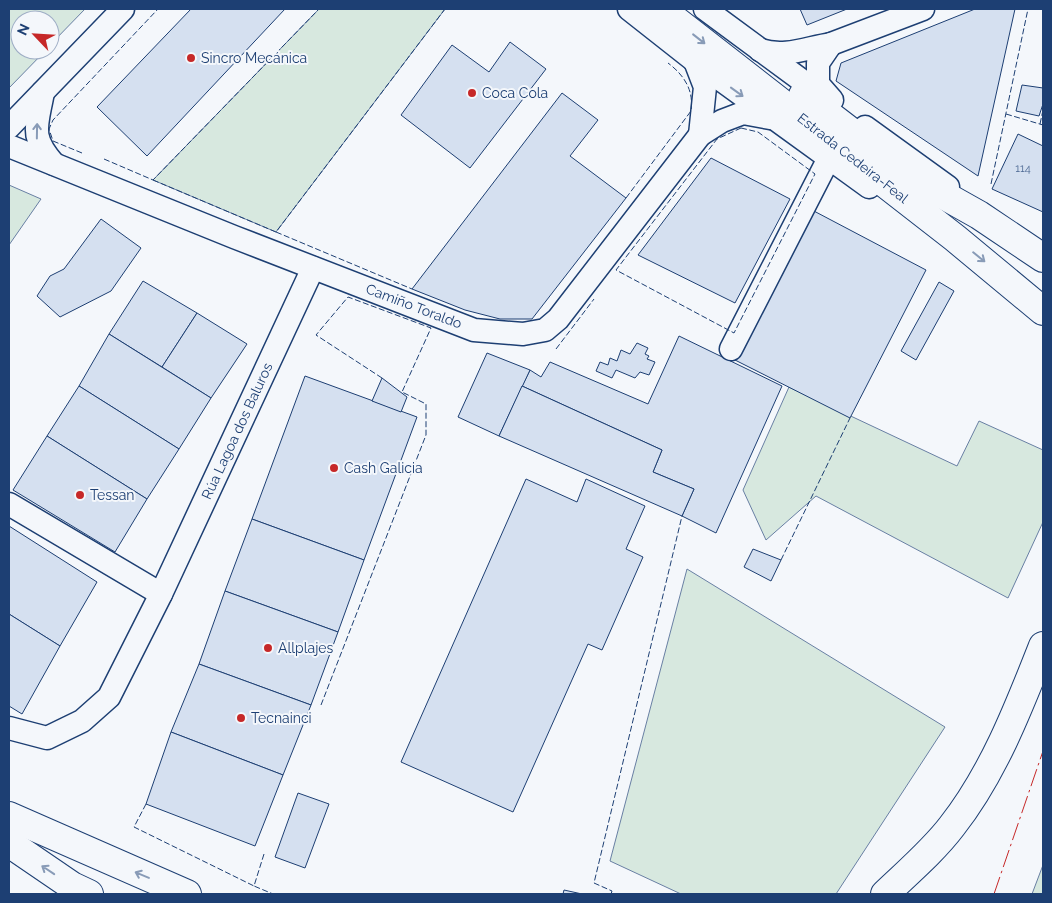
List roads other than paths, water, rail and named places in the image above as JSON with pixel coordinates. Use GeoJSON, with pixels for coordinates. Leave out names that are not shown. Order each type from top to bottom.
{"type":"FeatureCollection","features":[{"type":"Feature","properties":{"kind":"main road","name":"Estrada Cedeira-Feal"},"geometry":{"type":"LineString","coordinates":[[660,9],[955,238],[1043,311]]}},
{"type":"Feature","properties":{"kind":"main road","name":"Estrada Cedeira-Feal"},"geometry":{"type":"LineString","coordinates":[[690,9],[906,174],[979,215],[1043,258]]}},
{"type":"Feature","properties":{"kind":"main road"},"geometry":{"type":"LineString","coordinates":[[885,894],[952,826],[975,792],[1007,731],[1043,646]]}},
{"type":"Feature","properties":{"kind":"main road"},"geometry":{"type":"LineString","coordinates":[[9,816],[187,894]]}},
{"type":"Feature","properties":{"kind":"main road"},"geometry":{"type":"LineString","coordinates":[[9,843],[72,886],[90,894]]}},
{"type":"Feature","properties":{"kind":"street"},"geometry":{"type":"LineString","coordinates":[[9,126],[123,9]]}},
{"type":"Feature","properties":{"kind":"street"},"geometry":{"type":"LineString","coordinates":[[629,9],[695,62],[892,203],[955,238]]}},
{"type":"Feature","properties":{"kind":"street"},"geometry":{"type":"LineString","coordinates":[[705,9],[757,50],[939,179],[979,215]]}},
{"type":"Feature","properties":{"kind":"street"},"geometry":{"type":"LineString","coordinates":[[757,50],[773,54],[789,54],[831,44],[923,9]]}},
{"type":"Feature","properties":{"kind":"street"},"geometry":{"type":"LineString","coordinates":[[831,44],[818,63],[818,84],[841,110]]}},
{"type":"Feature","properties":{"kind":"street"},"geometry":{"type":"LineString","coordinates":[[695,62],[705,87],[700,135]]}},
{"type":"Feature","properties":{"kind":"street"},"geometry":{"type":"LineString","coordinates":[[42,92],[35,136],[43,152],[55,165]]}},
{"type":"Feature","properties":{"kind":"street","name":"Camiño Toraldo"},"geometry":{"type":"LineString","coordinates":[[9,146],[313,268],[474,330],[523,334],[545,330],[558,319],[700,135],[722,121],[743,113],[774,119]]}},
{"type":"Feature","properties":{"kind":"street"},"geometry":{"type":"LineString","coordinates":[[730,349],[829,158]]}},
{"type":"Feature","properties":{"kind":"street","name":"Rúa Lagoa dos Baluros"},"geometry":{"type":"LineString","coordinates":[[9,728],[47,738],[82,721],[109,697],[161,594],[313,268]]}},
{"type":"Feature","properties":{"kind":"street"},"geometry":{"type":"LineString","coordinates":[[9,504],[161,594]]}},
{"type":"Feature","properties":{"kind":"place","name":"Sincro Mecánica"},"geometry":{"type":"Point","coordinates":[191,58]}},
{"type":"Feature","properties":{"kind":"place","name":"Coca Cola"},"geometry":{"type":"Point","coordinates":[472,93]}},
{"type":"Feature","properties":{"kind":"place","name":"Cash Galicia"},"geometry":{"type":"Point","coordinates":[334,468]}},
{"type":"Feature","properties":{"kind":"place","name":"Tessan"},"geometry":{"type":"Point","coordinates":[80,495]}},
{"type":"Feature","properties":{"kind":"place","name":"Allplajes"},"geometry":{"type":"Point","coordinates":[268,648]}},
{"type":"Feature","properties":{"kind":"place","name":"Tecnainci"},"geometry":{"type":"Point","coordinates":[241,718]}}]}
